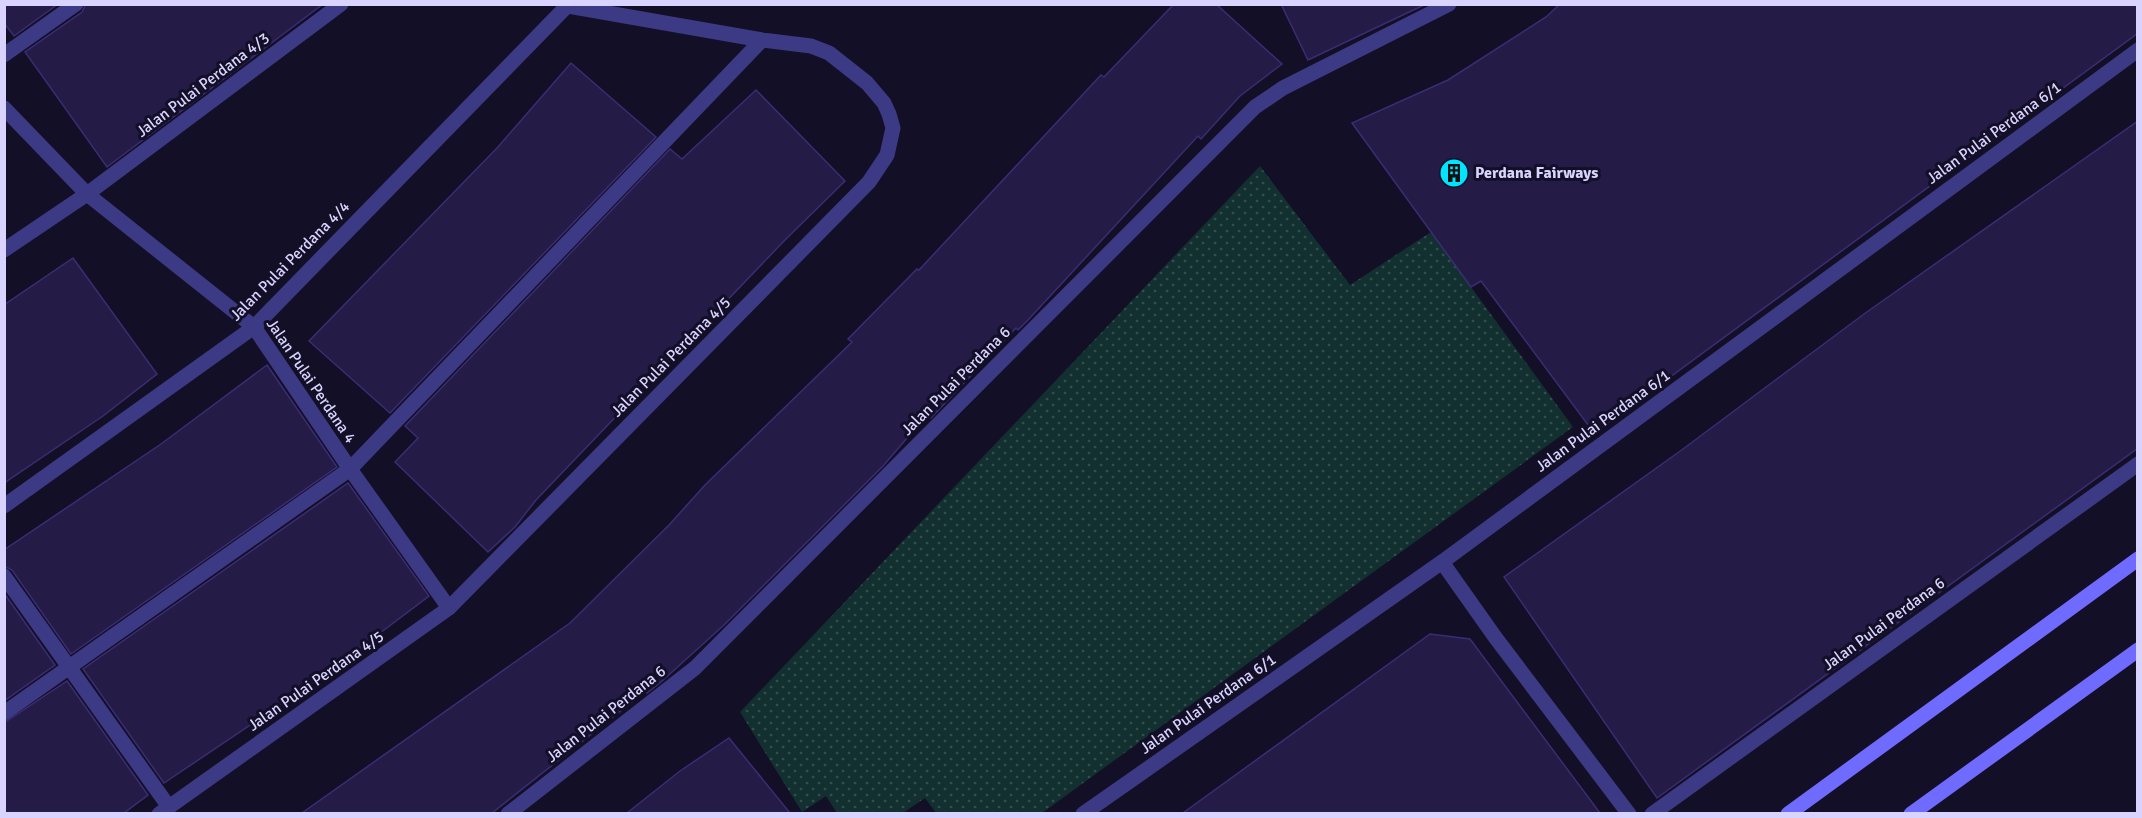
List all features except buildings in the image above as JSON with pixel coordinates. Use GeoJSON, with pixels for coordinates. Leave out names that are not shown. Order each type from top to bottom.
{"type":"FeatureCollection","features":[{"type":"Feature","properties":{"kind":"street"},"geometry":{"type":"LineString","coordinates":[[4,55],[76,4]]}},
{"type":"Feature","properties":{"kind":"street","name":"Jalan Pulai Perdana 4/3"},"geometry":{"type":"LineString","coordinates":[[4,250],[87,194],[341,4]]}},
{"type":"Feature","properties":{"kind":"street","name":"Jalan Pulai Perdana 6"},"geometry":{"type":"LineString","coordinates":[[508,813],[695,668],[1255,107],[1284,88],[1449,4]]}},
{"type":"Feature","properties":{"kind":"street","name":"Jalan Pulai Perdana 4/5"},"geometry":{"type":"LineString","coordinates":[[164,810],[449,608],[869,182],[887,155],[893,128],[884,103],[867,83],[829,53],[811,46],[762,40],[569,5]]}},
{"type":"Feature","properties":{"kind":"street","name":"Jalan Pulai Perdana 4/4"},"geometry":{"type":"LineString","coordinates":[[4,506],[254,327],[569,5]]}},
{"type":"Feature","properties":{"kind":"street"},"geometry":{"type":"LineString","coordinates":[[4,713],[350,469],[762,40]]}},
{"type":"Feature","properties":{"kind":"street","name":"Jalan Pulai Perdana 6/1"},"geometry":{"type":"LineString","coordinates":[[1083,813],[1442,562],[2138,50]]}},
{"type":"Feature","properties":{"kind":"street","name":"Jalan Pulai Perdana 4"},"geometry":{"type":"LineString","coordinates":[[4,108],[87,194],[254,327],[350,469],[449,608]]}},
{"type":"Feature","properties":{"kind":"street","name":"Jalan Pulai Perdana 6"},"geometry":{"type":"LineString","coordinates":[[1652,813],[2138,464]]}},
{"type":"Feature","properties":{"kind":"street"},"geometry":{"type":"LineString","coordinates":[[1788,813],[2138,559]]}},
{"type":"Feature","properties":{"kind":"street"},"geometry":{"type":"LineString","coordinates":[[1442,562],[1495,637],[1629,813]]}},
{"type":"Feature","properties":{"kind":"street"},"geometry":{"type":"LineString","coordinates":[[4,576],[69,666],[164,810]]}},
{"type":"Feature","properties":{"kind":"street"},"geometry":{"type":"LineString","coordinates":[[1911,813],[2138,650]]}},
{"type":"Feature","properties":{"kind":"green space"},"geometry":{"type":"Polygon","coordinates":[[[1260,166],[1350,285],[1431,232],[1573,427],[1042,813],[936,813],[925,798],[903,813],[837,813],[826,796],[802,812],[740,712],[1260,166]]]}},
{"type":"Feature","properties":{"kind":"place","name":"Perdana Fairways"},"geometry":{"type":"Point","coordinates":[1454,173]}}]}
